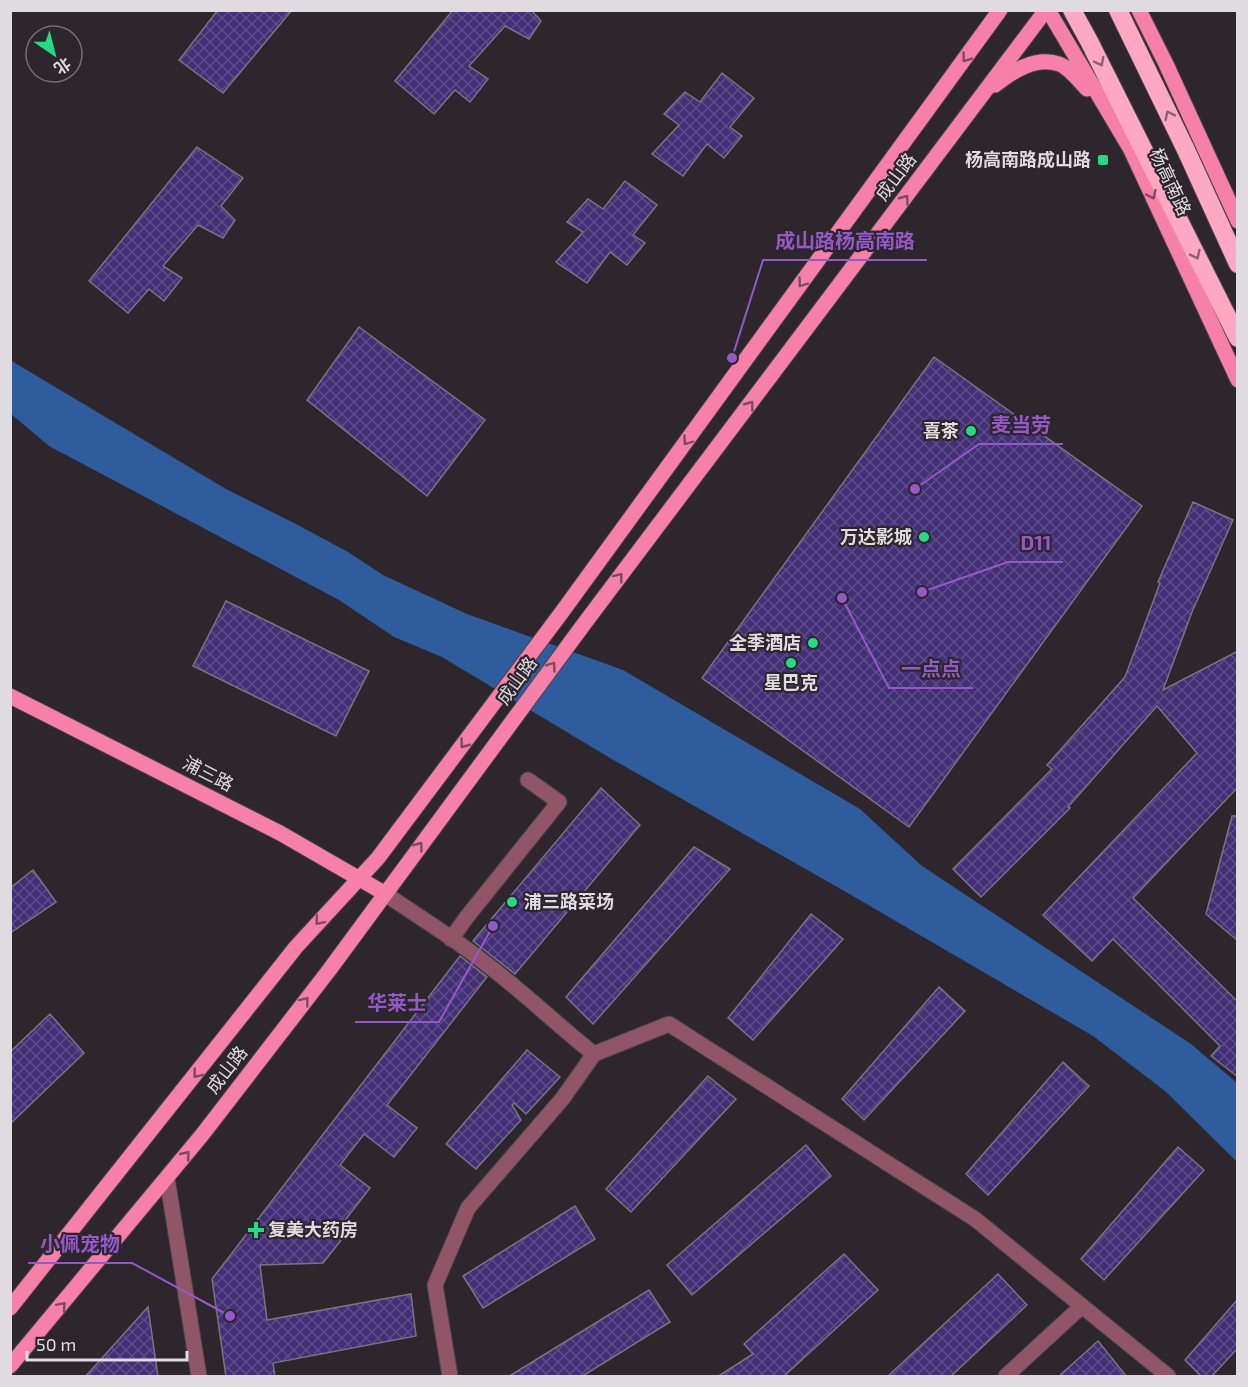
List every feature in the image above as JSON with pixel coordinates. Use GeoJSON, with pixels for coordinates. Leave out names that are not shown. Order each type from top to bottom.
{"type":"FeatureCollection","features":[{"type":"Feature","properties":{"kind":"highway","name":"杨高南路"},"geometry":{"type":"LineString","coordinates":[[1072,10],[1238,338]]}},
{"type":"Feature","properties":{"kind":"highway","name":"杨高南路"},"geometry":{"type":"LineString","coordinates":[[1118,10],[1238,264]]}},
{"type":"Feature","properties":{"kind":"main road","name":"成山路"},"geometry":{"type":"LineString","coordinates":[[10,1308],[296,947],[378,858],[562,612],[1000,10]]}},
{"type":"Feature","properties":{"kind":"main road","name":"成山路"},"geometry":{"type":"LineString","coordinates":[[10,1366],[167,1178],[322,978],[584,624],[1047,10]]}},
{"type":"Feature","properties":{"kind":"main road","name":"杨高南路"},"geometry":{"type":"LineString","coordinates":[[1047,10],[1131,150],[1238,380]]}},
{"type":"Feature","properties":{"kind":"main road"},"geometry":{"type":"LineString","coordinates":[[1139,10],[1238,221]]}},
{"type":"Feature","properties":{"kind":"main road"},"geometry":{"type":"LineString","coordinates":[[981,97],[1008,75],[1040,61],[1060,65],[1076,77],[1104,107]]}},
{"type":"Feature","properties":{"kind":"main road","name":"浦三路"},"geometry":{"type":"LineString","coordinates":[[10,696],[280,833],[384,893]]}},
{"type":"Feature","properties":{"kind":"street"},"geometry":{"type":"LineString","coordinates":[[451,939],[559,802],[528,780]]}},
{"type":"Feature","properties":{"kind":"street"},"geometry":{"type":"LineString","coordinates":[[384,893],[526,995],[549,1018],[594,1054]]}},
{"type":"Feature","properties":{"kind":"street"},"geometry":{"type":"LineString","coordinates":[[450,1377],[435,1285],[468,1208],[563,1098],[594,1054],[669,1024],[975,1219],[1168,1377]]}},
{"type":"Feature","properties":{"kind":"street"},"geometry":{"type":"LineString","coordinates":[[167,1178],[198,1377]]}},
{"type":"Feature","properties":{"kind":"street"},"geometry":{"type":"LineString","coordinates":[[1006,1377],[1082,1306]]}},
{"type":"Feature","properties":{"kind":"water"},"geometry":{"type":"Polygon","coordinates":[[[10,360],[226,489],[348,552],[383,575],[467,614],[623,670],[860,809],[922,866],[1191,1044],[1237,1083],[1237,1162],[1165,1091],[1093,1036],[610,758],[442,657],[394,637],[339,600],[49,446],[11,414],[10,360]]]}},
{"type":"Feature","properties":{"kind":"building"},"geometry":{"type":"Polygon","coordinates":[[[218,10],[292,10],[223,93],[179,60],[218,10]]]}},
{"type":"Feature","properties":{"kind":"building"},"geometry":{"type":"Polygon","coordinates":[[[453,10],[531,10],[541,21],[529,39],[505,26],[469,66],[488,79],[470,102],[455,90],[434,114],[395,81],[453,10]]]}},
{"type":"Feature","properties":{"kind":"building"},"geometry":{"type":"Polygon","coordinates":[[[722,73],[754,98],[730,127],[742,136],[724,158],[707,144],[683,176],[652,154],[679,125],[664,114],[685,92],[700,102],[722,73]]]}},
{"type":"Feature","properties":{"kind":"building"},"geometry":{"type":"Polygon","coordinates":[[[197,147],[243,178],[221,206],[235,220],[223,238],[198,225],[163,266],[182,278],[164,301],[149,289],[128,313],[89,281],[197,147]]]}},
{"type":"Feature","properties":{"kind":"building"},"geometry":{"type":"Polygon","coordinates":[[[625,181],[657,205],[633,235],[645,243],[627,265],[610,252],[587,283],[556,262],[583,232],[567,222],[588,199],[603,209],[625,181]]]}},
{"type":"Feature","properties":{"kind":"building"},"geometry":{"type":"Polygon","coordinates":[[[359,327],[485,420],[427,496],[307,400],[359,327]]]}},
{"type":"Feature","properties":{"kind":"building"},"geometry":{"type":"Polygon","coordinates":[[[934,357],[1142,506],[909,827],[702,678],[934,357]]]}},
{"type":"Feature","properties":{"kind":"building"},"geometry":{"type":"Polygon","coordinates":[[[1193,502],[1233,520],[1192,612],[1163,690],[1238,651],[1238,787],[1133,898],[1238,1002],[1238,1077],[1211,1056],[1220,1046],[1113,939],[1092,961],[1043,915],[1197,753],[1157,706],[1068,807],[1070,808],[981,897],[953,869],[1052,769],[1047,765],[1125,677],[1160,583],[1158,582],[1193,502]]]}},
{"type":"Feature","properties":{"kind":"building"},"geometry":{"type":"Polygon","coordinates":[[[226,601],[369,671],[336,736],[193,666],[226,601]]]}},
{"type":"Feature","properties":{"kind":"building"},"geometry":{"type":"Polygon","coordinates":[[[601,788],[640,825],[515,974],[473,941],[601,788]]]}},
{"type":"Feature","properties":{"kind":"building"},"geometry":{"type":"Polygon","coordinates":[[[1232,816],[1238,816],[1238,941],[1206,914],[1232,816]]]}},
{"type":"Feature","properties":{"kind":"building"},"geometry":{"type":"Polygon","coordinates":[[[694,847],[730,869],[593,1024],[566,997],[694,847]]]}},
{"type":"Feature","properties":{"kind":"building"},"geometry":{"type":"Polygon","coordinates":[[[33,870],[56,902],[10,933],[10,888],[33,870]]]}},
{"type":"Feature","properties":{"kind":"building"},"geometry":{"type":"Polygon","coordinates":[[[811,914],[843,939],[753,1040],[728,1018],[811,914]]]}},
{"type":"Feature","properties":{"kind":"building"},"geometry":{"type":"Polygon","coordinates":[[[460,956],[487,977],[387,1105],[417,1128],[394,1157],[364,1134],[340,1165],[370,1188],[346,1219],[353,1225],[323,1263],[260,1265],[267,1320],[411,1294],[416,1336],[273,1363],[275,1377],[226,1377],[212,1279],[460,956]]]}},
{"type":"Feature","properties":{"kind":"building"},"geometry":{"type":"Polygon","coordinates":[[[939,987],[965,1011],[864,1120],[842,1099],[939,987]]]}},
{"type":"Feature","properties":{"kind":"building"},"geometry":{"type":"Polygon","coordinates":[[[50,1014],[84,1053],[10,1124],[10,1052],[50,1014]]]}},
{"type":"Feature","properties":{"kind":"building"},"geometry":{"type":"Polygon","coordinates":[[[527,1050],[560,1077],[526,1114],[514,1103],[512,1105],[521,1120],[476,1169],[446,1144],[527,1050]]]}},
{"type":"Feature","properties":{"kind":"building"},"geometry":{"type":"Polygon","coordinates":[[[1063,1062],[1089,1086],[988,1195],[966,1174],[1063,1062]]]}},
{"type":"Feature","properties":{"kind":"building"},"geometry":{"type":"Polygon","coordinates":[[[708,1076],[736,1099],[631,1212],[606,1189],[708,1076]]]}},
{"type":"Feature","properties":{"kind":"building"},"geometry":{"type":"Polygon","coordinates":[[[806,1145],[831,1176],[692,1295],[667,1265],[806,1145]]]}},
{"type":"Feature","properties":{"kind":"building"},"geometry":{"type":"Polygon","coordinates":[[[1178,1147],[1204,1170],[1104,1280],[1081,1259],[1178,1147]]]}},
{"type":"Feature","properties":{"kind":"building"},"geometry":{"type":"Polygon","coordinates":[[[575,1206],[595,1239],[483,1308],[463,1276],[575,1206]]]}},
{"type":"Feature","properties":{"kind":"building"},"geometry":{"type":"Polygon","coordinates":[[[844,1254],[878,1290],[783,1377],[717,1377],[753,1354],[744,1344],[844,1254]]]}},
{"type":"Feature","properties":{"kind":"building"},"geometry":{"type":"Polygon","coordinates":[[[998,1274],[1027,1305],[950,1377],[887,1377],[998,1274]]]}},
{"type":"Feature","properties":{"kind":"building"},"geometry":{"type":"Polygon","coordinates":[[[649,1290],[670,1322],[581,1377],[508,1377],[649,1290]]]}},
{"type":"Feature","properties":{"kind":"building"},"geometry":{"type":"Polygon","coordinates":[[[1238,1299],[1238,1348],[1211,1377],[1202,1377],[1185,1360],[1238,1299]]]}},
{"type":"Feature","properties":{"kind":"building"},"geometry":{"type":"Polygon","coordinates":[[[148,1307],[158,1377],[85,1377],[148,1307]]]}},
{"type":"Feature","properties":{"kind":"building"},"geometry":{"type":"Polygon","coordinates":[[[1098,1341],[1127,1377],[1058,1377],[1098,1341]]]}},
{"type":"Feature","properties":{"kind":"place","name":"杨高南路成山路"},"geometry":{"type":"Point","coordinates":[1103,160]}},
{"type":"Feature","properties":{"kind":"place","name":"成山路杨高南路"},"geometry":{"type":"Point","coordinates":[732,358]}},
{"type":"Feature","properties":{"kind":"place","name":"喜茶"},"geometry":{"type":"Point","coordinates":[971,431]}},
{"type":"Feature","properties":{"kind":"place","name":"麦当劳"},"geometry":{"type":"Point","coordinates":[915,489]}},
{"type":"Feature","properties":{"kind":"place","name":"万达影城"},"geometry":{"type":"Point","coordinates":[924,537]}},
{"type":"Feature","properties":{"kind":"place","name":"D11"},"geometry":{"type":"Point","coordinates":[922,592]}},
{"type":"Feature","properties":{"kind":"place","name":"一点点"},"geometry":{"type":"Point","coordinates":[842,598]}},
{"type":"Feature","properties":{"kind":"place","name":"全季酒店"},"geometry":{"type":"Point","coordinates":[813,643]}},
{"type":"Feature","properties":{"kind":"place","name":"星巴克"},"geometry":{"type":"Point","coordinates":[791,663]}},
{"type":"Feature","properties":{"kind":"place","name":"浦三路菜场"},"geometry":{"type":"Point","coordinates":[512,902]}},
{"type":"Feature","properties":{"kind":"place","name":"华莱士"},"geometry":{"type":"Point","coordinates":[493,926]}},
{"type":"Feature","properties":{"kind":"place","name":"复美大药房"},"geometry":{"type":"Point","coordinates":[256,1230]}},
{"type":"Feature","properties":{"kind":"place","name":"小佩宠物"},"geometry":{"type":"Point","coordinates":[230,1316]}}]}
